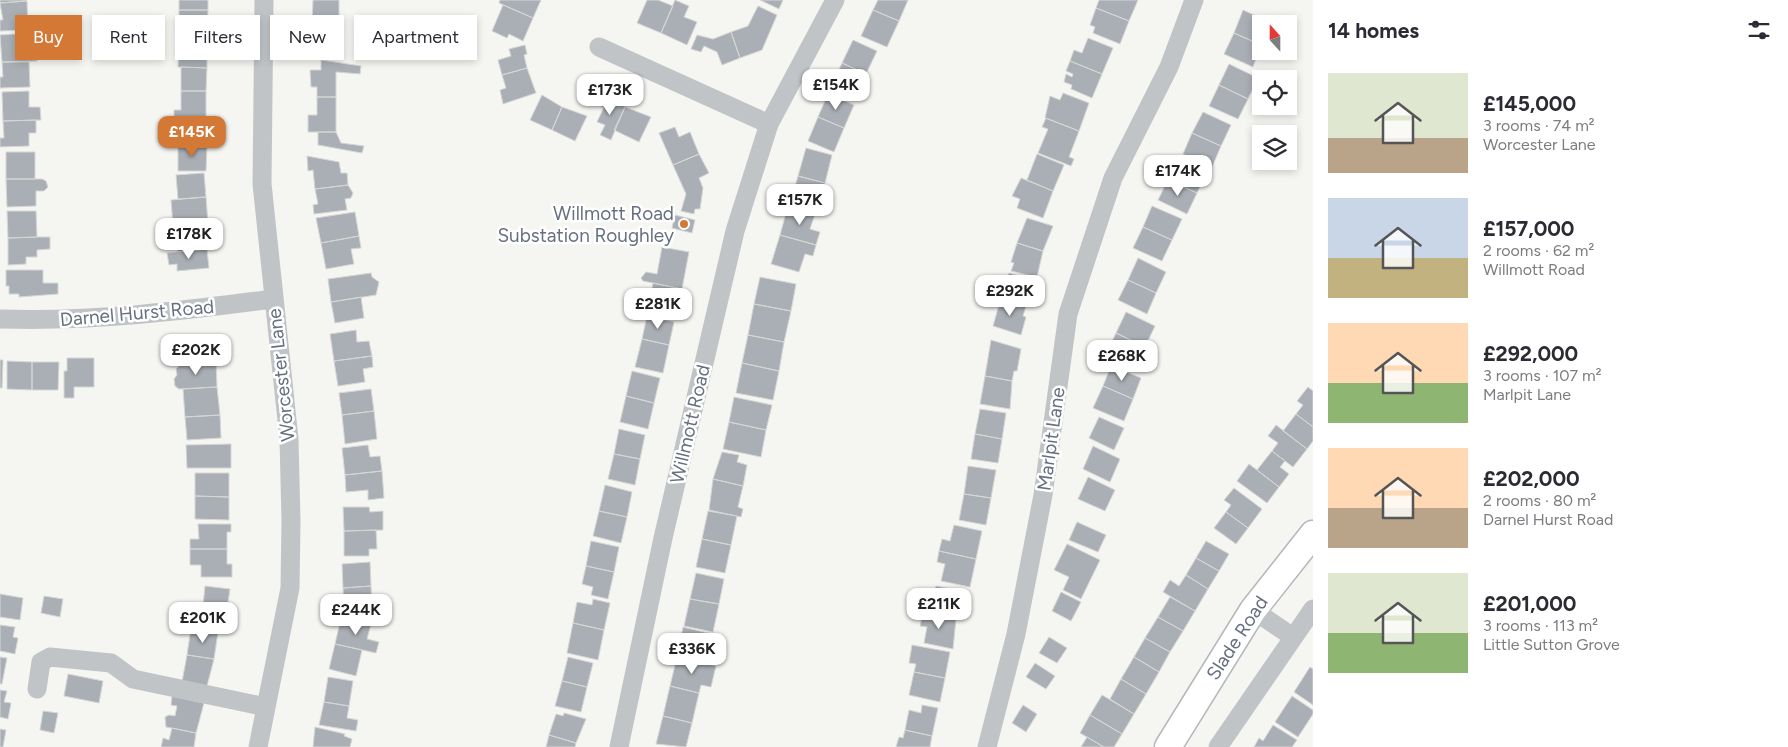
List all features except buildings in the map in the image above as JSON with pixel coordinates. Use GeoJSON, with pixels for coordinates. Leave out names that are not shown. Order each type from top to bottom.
{"type":"FeatureCollection","features":[{"type":"Feature","properties":{"kind":"main road","name":"Slade Road"},"geometry":{"type":"LineString","coordinates":[[1168,747],[1253,610],[1313,534]]}},
{"type":"Feature","properties":{"kind":"street","name":"Worcester Lane"},"geometry":{"type":"LineString","coordinates":[[258,747],[290,588],[291,531],[289,439],[262,184],[264,0]]}},
{"type":"Feature","properties":{"kind":"street","name":"Willmott Road"},"geometry":{"type":"LineString","coordinates":[[619,747],[663,538],[736,231],[769,124],[835,0]]}},
{"type":"Feature","properties":{"kind":"street","name":"Marlpit Lane"},"geometry":{"type":"LineString","coordinates":[[987,747],[1016,634],[1043,494],[1068,314],[1113,178],[1169,67],[1194,0]]}},
{"type":"Feature","properties":{"kind":"street"},"geometry":{"type":"LineString","coordinates":[[600,47],[769,124]]}},
{"type":"Feature","properties":{"kind":"street","name":"Darnel Hurst Road"},"geometry":{"type":"LineString","coordinates":[[0,319],[58,321],[145,316],[273,299]]}},
{"type":"Feature","properties":{"kind":"street"},"geometry":{"type":"LineString","coordinates":[[1218,747],[1313,609]]}},
{"type":"Feature","properties":{"kind":"street"},"geometry":{"type":"LineString","coordinates":[[1253,610],[1293,637]]}},
{"type":"Feature","properties":{"kind":"street"},"geometry":{"type":"LineString","coordinates":[[38,689],[41,662],[50,657],[110,664],[133,679],[266,707]]}},
{"type":"Feature","properties":{"kind":"place","name":"Willmott Road Substation Roughley"},"geometry":{"type":"Point","coordinates":[684,224]}}]}
